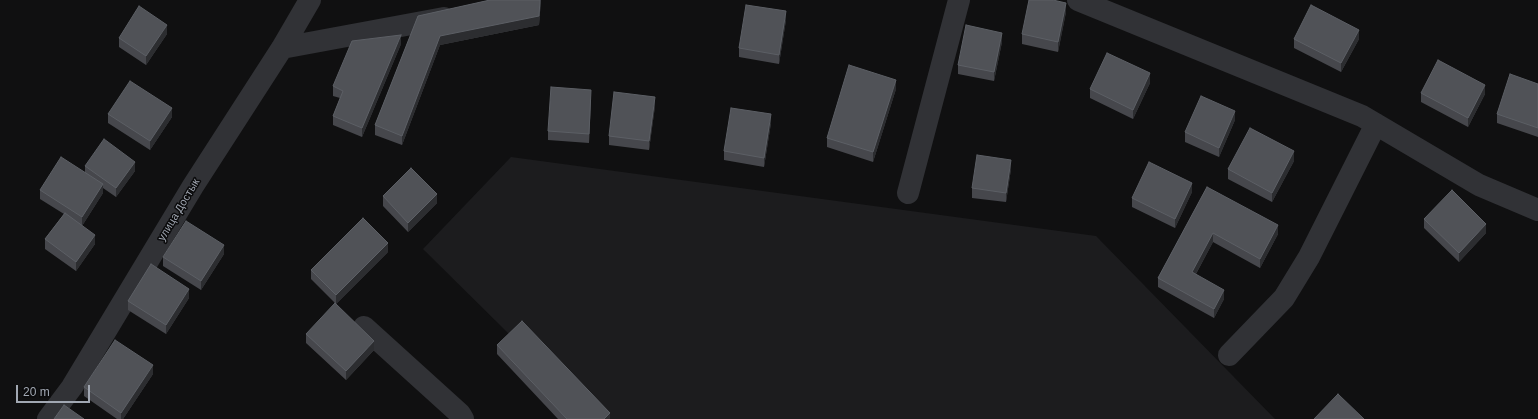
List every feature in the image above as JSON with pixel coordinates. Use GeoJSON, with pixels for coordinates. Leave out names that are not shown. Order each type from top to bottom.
{"type":"FeatureCollection","features":[{"type":"Feature","properties":{"kind":"street","name":"улица Достык"},"geometry":{"type":"LineString","coordinates":[[48,419],[72,387],[193,186],[282,48],[310,0]]}},
{"type":"Feature","properties":{"kind":"street"},"geometry":{"type":"LineString","coordinates":[[908,193],[959,0]]}},
{"type":"Feature","properties":{"kind":"street"},"geometry":{"type":"LineString","coordinates":[[1078,0],[1362,116],[1479,185],[1538,210]]}},
{"type":"Feature","properties":{"kind":"street"},"geometry":{"type":"LineString","coordinates":[[282,48],[460,14]]}},
{"type":"Feature","properties":{"kind":"street"},"geometry":{"type":"LineString","coordinates":[[1229,355],[1284,298],[1309,256],[1376,124]]}},
{"type":"Feature","properties":{"kind":"street"},"geometry":{"type":"LineString","coordinates":[[364,327],[460,414],[463,419]]}},
{"type":"Feature","properties":{"kind":"shaded area"},"geometry":{"type":"Polygon","coordinates":[[[511,157],[1096,236],[1275,419],[595,419],[423,249],[511,157]]]}},
{"type":"Feature","properties":{"kind":"building"},"geometry":{"type":"Polygon","coordinates":[[[490,0],[540,0],[539,16],[440,36],[402,136],[375,125],[418,16],[490,0]]]}},
{"type":"Feature","properties":{"kind":"building"},"geometry":{"type":"Polygon","coordinates":[[[1029,0],[1053,0],[1066,3],[1058,42],[1022,34],[1029,0]]]}},
{"type":"Feature","properties":{"kind":"building"},"geometry":{"type":"Polygon","coordinates":[[[746,5],[786,11],[779,55],[739,48],[746,5]]]}},
{"type":"Feature","properties":{"kind":"building"},"geometry":{"type":"Polygon","coordinates":[[[1311,5],[1359,30],[1341,63],[1294,39],[1311,5]]]}},
{"type":"Feature","properties":{"kind":"building"},"geometry":{"type":"Polygon","coordinates":[[[139,6],[167,25],[146,56],[119,38],[139,6]]]}},
{"type":"Feature","properties":{"kind":"building"},"geometry":{"type":"Polygon","coordinates":[[[966,25],[1002,33],[994,72],[958,65],[966,25]]]}},
{"type":"Feature","properties":{"kind":"building"},"geometry":{"type":"Polygon","coordinates":[[[401,35],[362,128],[333,116],[343,91],[333,86],[352,41],[401,35]]]}},
{"type":"Feature","properties":{"kind":"building"},"geometry":{"type":"Polygon","coordinates":[[[1107,53],[1150,73],[1133,110],[1090,89],[1107,53]]]}},
{"type":"Feature","properties":{"kind":"building"},"geometry":{"type":"Polygon","coordinates":[[[1438,60],[1485,85],[1468,118],[1421,93],[1438,60]]]}},
{"type":"Feature","properties":{"kind":"building"},"geometry":{"type":"Polygon","coordinates":[[[849,65],[896,80],[873,152],[827,138],[849,65]]]}},
{"type":"Feature","properties":{"kind":"building"},"geometry":{"type":"Polygon","coordinates":[[[1510,74],[1538,84],[1538,128],[1497,114],[1510,74]]]}},
{"type":"Feature","properties":{"kind":"building"},"geometry":{"type":"Polygon","coordinates":[[[130,81],[172,108],[150,141],[108,114],[130,81]]]}},
{"type":"Feature","properties":{"kind":"building"},"geometry":{"type":"Polygon","coordinates":[[[551,87],[591,90],[589,134],[548,131],[551,87]]]}},
{"type":"Feature","properties":{"kind":"building"},"geometry":{"type":"Polygon","coordinates":[[[614,92],[655,97],[649,141],[609,136],[614,92]]]}},
{"type":"Feature","properties":{"kind":"building"},"geometry":{"type":"Polygon","coordinates":[[[1201,96],[1235,111],[1219,148],[1185,132],[1201,96]]]}},
{"type":"Feature","properties":{"kind":"building"},"geometry":{"type":"Polygon","coordinates":[[[731,108],[771,114],[764,158],[724,151],[731,108]]]}},
{"type":"Feature","properties":{"kind":"building"},"geometry":{"type":"Polygon","coordinates":[[[1250,128],[1294,151],[1272,193],[1228,169],[1250,128]]]}},
{"type":"Feature","properties":{"kind":"building"},"geometry":{"type":"Polygon","coordinates":[[[104,139],[135,162],[116,188],[85,166],[104,139]]]}},
{"type":"Feature","properties":{"kind":"building"},"geometry":{"type":"Polygon","coordinates":[[[977,155],[1011,160],[1006,193],[972,188],[977,155]]]}},
{"type":"Feature","properties":{"kind":"building"},"geometry":{"type":"Polygon","coordinates":[[[61,157],[103,184],[82,217],[40,190],[61,157]]]}},
{"type":"Feature","properties":{"kind":"building"},"geometry":{"type":"Polygon","coordinates":[[[1149,162],[1192,183],[1175,219],[1132,198],[1149,162]]]}},
{"type":"Feature","properties":{"kind":"building"},"geometry":{"type":"Polygon","coordinates":[[[411,168],[437,194],[408,223],[383,196],[411,168]]]}},
{"type":"Feature","properties":{"kind":"building"},"geometry":{"type":"Polygon","coordinates":[[[1207,187],[1278,225],[1260,259],[1213,233],[1192,272],[1224,290],[1214,309],[1158,278],[1207,187]]]}},
{"type":"Feature","properties":{"kind":"building"},"geometry":{"type":"Polygon","coordinates":[[[1452,190],[1486,224],[1459,253],[1424,219],[1452,190]]]}},
{"type":"Feature","properties":{"kind":"building"},"geometry":{"type":"Polygon","coordinates":[[[65,213],[95,235],[76,262],[45,239],[65,213]]]}},
{"type":"Feature","properties":{"kind":"building"},"geometry":{"type":"Polygon","coordinates":[[[363,218],[388,243],[336,295],[311,270],[363,218]]]}},
{"type":"Feature","properties":{"kind":"building"},"geometry":{"type":"Polygon","coordinates":[[[186,221],[224,245],[201,281],[163,257],[186,221]]]}},
{"type":"Feature","properties":{"kind":"building"},"geometry":{"type":"Polygon","coordinates":[[[151,264],[189,289],[166,325],[128,301],[151,264]]]}},
{"type":"Feature","properties":{"kind":"building"},"geometry":{"type":"Polygon","coordinates":[[[335,303],[374,341],[346,371],[306,334],[335,303]]]}},
{"type":"Feature","properties":{"kind":"building"},"geometry":{"type":"Polygon","coordinates":[[[522,321],[610,413],[604,419],[567,419],[497,345],[522,321]]]}},
{"type":"Feature","properties":{"kind":"building"},"geometry":{"type":"Polygon","coordinates":[[[115,340],[153,365],[121,413],[84,387],[115,340]]]}},
{"type":"Feature","properties":{"kind":"building"},"geometry":{"type":"Polygon","coordinates":[[[1338,394],[1364,419],[1314,419],[1338,394]]]}},
{"type":"Feature","properties":{"kind":"building"},"geometry":{"type":"Polygon","coordinates":[[[64,405],[84,419],[54,419],[64,405]]]}}]}
